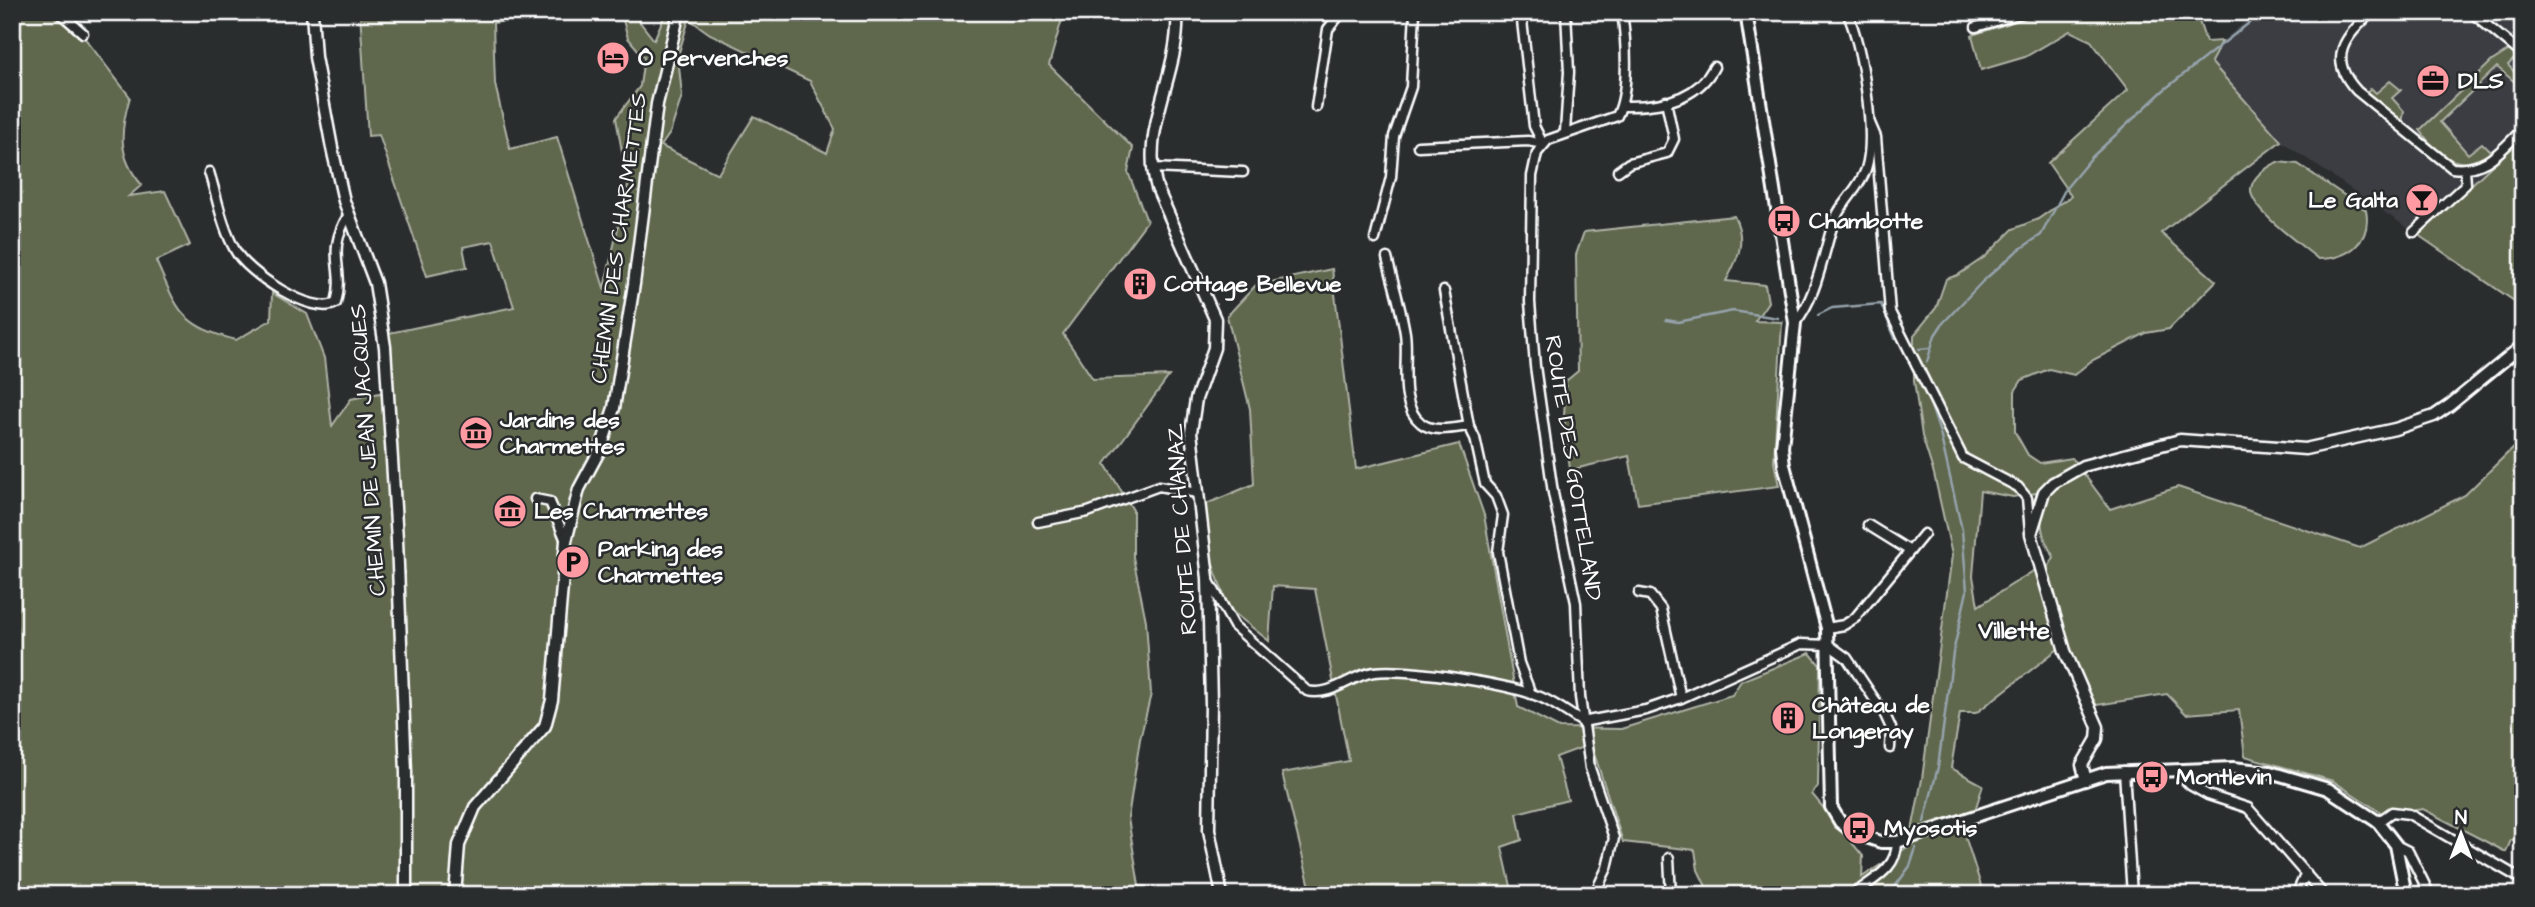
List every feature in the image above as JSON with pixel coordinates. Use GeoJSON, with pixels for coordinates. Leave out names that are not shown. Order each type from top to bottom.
{"type":"FeatureCollection","features":[{"type":"Feature","properties":{"kind":"main road"},"geometry":{"type":"LineString","coordinates":[[1746,12],[1795,323],[1782,447],[1784,465],[1827,628],[1828,779],[1831,807],[1840,821],[1854,833],[1881,842],[1897,842],[2086,780],[2124,771],[2233,768],[2297,778],[2328,789],[2378,821],[2396,845],[2406,895]]}},
{"type":"Feature","properties":{"kind":"street"},"geometry":{"type":"LineString","coordinates":[[59,12],[83,33]]}},
{"type":"Feature","properties":{"kind":"street"},"geometry":{"type":"LineString","coordinates":[[161,12],[180,12]]}},
{"type":"Feature","properties":{"kind":"street","name":"CHEMIN DE JEAN JACQUES"},"geometry":{"type":"LineString","coordinates":[[313,12],[315,57],[344,201],[375,283],[385,347],[397,540],[406,774],[406,895]]}},
{"type":"Feature","properties":{"kind":"street","name":"CHEMIN DES CHARMETTES"},"geometry":{"type":"LineString","coordinates":[[456,895],[459,845],[475,807],[545,726],[558,657],[566,541],[579,489],[601,448],[614,408],[634,284],[657,104],[679,12]]}},
{"type":"Feature","properties":{"kind":"street","name":"ROUTE DE CHANAZ"},"geometry":{"type":"LineString","coordinates":[[1177,12],[1175,54],[1154,126],[1152,168],[1157,188],[1215,319],[1214,348],[1192,417],[1192,453],[1208,578],[1211,704],[1209,830],[1222,895]]}},
{"type":"Feature","properties":{"kind":"street"},"geometry":{"type":"LineString","coordinates":[[1316,107],[1328,29],[1342,12]]}},
{"type":"Feature","properties":{"kind":"street"},"geometry":{"type":"LineString","coordinates":[[1375,239],[1391,177],[1394,136],[1410,87],[1415,12]]}},
{"type":"Feature","properties":{"kind":"street"},"geometry":{"type":"LineString","coordinates":[[1521,12],[1534,126],[1543,144]]}},
{"type":"Feature","properties":{"kind":"street"},"geometry":{"type":"LineString","coordinates":[[1564,132],[1569,72],[1566,12]]}},
{"type":"Feature","properties":{"kind":"street"},"geometry":{"type":"LineString","coordinates":[[1418,146],[1528,141],[1543,144],[1564,132],[1617,116],[1622,106],[1625,58],[1622,12]]}},
{"type":"Feature","properties":{"kind":"street"},"geometry":{"type":"LineString","coordinates":[[1646,12],[1661,16],[1674,12]]}},
{"type":"Feature","properties":{"kind":"street"},"geometry":{"type":"LineString","coordinates":[[1795,323],[1808,307],[1834,220],[1866,169],[1870,123],[1859,49],[1847,12]]}},
{"type":"Feature","properties":{"kind":"street"},"geometry":{"type":"LineString","coordinates":[[1976,27],[2025,12]]}},
{"type":"Feature","properties":{"kind":"street"},"geometry":{"type":"LineString","coordinates":[[2372,12],[2348,34],[2342,46],[2342,67],[2349,83],[2452,168],[2465,170],[2488,162]]}},
{"type":"Feature","properties":{"kind":"street"},"geometry":{"type":"LineString","coordinates":[[2471,12],[2523,55]]}},
{"type":"Feature","properties":{"kind":"street"},"geometry":{"type":"LineString","coordinates":[[1622,106],[1677,100],[1697,89],[1707,80],[1714,67]]}},
{"type":"Feature","properties":{"kind":"street"},"geometry":{"type":"LineString","coordinates":[[1618,171],[1629,163],[1667,153],[1674,139],[1666,102]]}},
{"type":"Feature","properties":{"kind":"street"},"geometry":{"type":"LineString","coordinates":[[1870,123],[1876,137],[1889,312],[1899,336],[1936,400],[1963,458],[1989,474],[2008,479],[2027,498],[2031,534],[2066,651],[2098,727],[2097,739],[2082,765],[2086,780]]}},
{"type":"Feature","properties":{"kind":"street"},"geometry":{"type":"LineString","coordinates":[[2414,232],[2523,129]]}},
{"type":"Feature","properties":{"kind":"street","name":"ROUTE DES GOTTELAND"},"geometry":{"type":"LineString","coordinates":[[1543,144],[1533,163],[1532,176],[1531,330],[1549,469],[1576,603],[1582,722],[1590,768],[1614,838],[1607,868],[1594,895]]}},
{"type":"Feature","properties":{"kind":"street"},"geometry":{"type":"LineString","coordinates":[[1152,168],[1243,172]]}},
{"type":"Feature","properties":{"kind":"street"},"geometry":{"type":"LineString","coordinates":[[2465,170],[2466,184]]}},
{"type":"Feature","properties":{"kind":"street"},"geometry":{"type":"LineString","coordinates":[[209,172],[239,257],[264,278],[313,306],[336,303],[339,290],[335,247],[349,214]]}},
{"type":"Feature","properties":{"kind":"street"},"geometry":{"type":"LineString","coordinates":[[1387,258],[1405,334],[1407,397],[1412,411],[1419,422],[1428,427],[1469,426]]}},
{"type":"Feature","properties":{"kind":"street"},"geometry":{"type":"LineString","coordinates":[[1444,291],[1469,426],[1475,438],[1485,484],[1496,496],[1503,515],[1498,552],[1519,663],[1531,694]]}},
{"type":"Feature","properties":{"kind":"street"},"geometry":{"type":"LineString","coordinates":[[2031,534],[2044,492],[2083,466],[2180,440],[2305,449],[2395,429],[2434,415],[2450,405],[2523,345]]}},
{"type":"Feature","properties":{"kind":"street"},"geometry":{"type":"LineString","coordinates":[[1038,522],[1088,512],[1159,486],[1197,493]]}},
{"type":"Feature","properties":{"kind":"street"},"geometry":{"type":"LineString","coordinates":[[535,499],[550,502],[566,541]]}},
{"type":"Feature","properties":{"kind":"street"},"geometry":{"type":"LineString","coordinates":[[1868,525],[1910,551]]}},
{"type":"Feature","properties":{"kind":"street"},"geometry":{"type":"LineString","coordinates":[[1827,628],[1844,625],[1855,618],[1924,534]]}},
{"type":"Feature","properties":{"kind":"street"},"geometry":{"type":"LineString","coordinates":[[1208,578],[1234,626],[1307,691],[1332,688],[1373,672],[1459,679],[1531,694],[1582,722],[1646,710],[1681,698],[1801,644],[1829,645],[1847,659],[1885,715],[1891,728],[1890,748]]}},
{"type":"Feature","properties":{"kind":"street"},"geometry":{"type":"LineString","coordinates":[[1639,593],[1650,595],[1661,609],[1681,698]]}},
{"type":"Feature","properties":{"kind":"street"},"geometry":{"type":"LineString","coordinates":[[2175,769],[2190,785],[2208,795],[2248,808],[2325,895]]}},
{"type":"Feature","properties":{"kind":"street"},"geometry":{"type":"LineString","coordinates":[[2124,771],[2132,895]]}},
{"type":"Feature","properties":{"kind":"street"},"geometry":{"type":"LineString","coordinates":[[2378,821],[2392,812],[2409,814],[2523,880]]}},
{"type":"Feature","properties":{"kind":"street"},"geometry":{"type":"LineString","coordinates":[[1853,895],[1892,864],[1897,853],[1897,842]]}},
{"type":"Feature","properties":{"kind":"street"},"geometry":{"type":"LineString","coordinates":[[2396,845],[2408,851],[2430,895]]}},
{"type":"Feature","properties":{"kind":"street"},"geometry":{"type":"LineString","coordinates":[[1669,858],[1671,895]]}},
{"type":"Feature","properties":{"kind":"street"},"geometry":{"type":"LineString","coordinates":[[2295,895],[2306,873]]}},
{"type":"Feature","properties":{"kind":"shaded area"},"geometry":{"type":"Polygon","coordinates":[[[2258,12],[2523,12],[2523,307],[2281,141],[2210,61],[2222,41],[2258,12]]]}},
{"type":"Feature","properties":{"kind":"green space"},"geometry":{"type":"Polygon","coordinates":[[[12,12],[58,12],[87,41],[130,97],[124,121],[123,143],[128,164],[142,185],[129,196],[165,191],[190,245],[156,261],[170,293],[184,314],[203,328],[236,340],[271,320],[272,293],[307,314],[324,358],[332,426],[351,399],[385,392],[396,449],[389,333],[514,307],[493,241],[463,247],[467,267],[427,276],[379,135],[368,136],[360,12],[539,12],[540,16],[493,23],[495,84],[510,149],[557,137],[604,288],[628,185],[616,118],[640,86],[644,57],[628,38],[621,13],[632,12],[654,40],[666,12],[1064,12],[1049,65],[1133,148],[1128,172],[1147,221],[1063,334],[1093,379],[1169,376],[1105,464],[1133,510],[1133,557],[1146,621],[1151,694],[1140,739],[1128,818],[1139,886],[1210,895],[12,895],[12,12]],[[689,19],[678,56],[682,96],[670,133],[661,146],[718,174],[754,116],[827,153],[835,129],[810,81],[710,34],[689,19]]]}},
{"type":"Feature","properties":{"kind":"green space"},"geometry":{"type":"Polygon","coordinates":[[[2044,12],[2196,12],[2206,42],[2222,41],[2211,62],[2281,141],[2161,233],[2216,281],[2169,329],[2146,333],[2091,361],[2074,375],[2049,369],[2022,380],[2015,391],[2015,432],[2028,455],[2040,463],[2072,458],[2110,509],[2178,487],[2360,548],[2465,495],[2523,438],[2523,840],[2511,840],[2506,852],[2423,809],[2385,815],[2333,781],[2245,756],[2239,710],[2186,714],[2167,694],[2097,705],[2058,649],[1976,713],[1960,713],[1951,768],[1983,785],[1966,839],[1984,895],[1710,895],[1698,870],[1695,850],[1623,842],[1591,744],[1556,757],[1568,800],[1517,813],[1522,840],[1502,847],[1513,895],[1312,895],[1282,773],[1349,761],[1315,589],[1273,586],[1269,641],[1229,609],[1207,548],[1204,505],[1254,484],[1250,409],[1227,316],[1256,285],[1332,269],[1356,469],[1459,444],[1484,515],[1518,707],[1559,728],[1621,729],[1732,695],[1741,681],[1810,653],[1820,665],[1818,786],[1812,794],[1863,856],[1862,877],[1909,846],[1922,779],[1952,555],[1934,474],[1922,436],[1914,381],[1914,335],[1936,308],[1946,279],[1958,275],[1986,256],[2013,229],[2038,219],[2071,196],[2048,163],[2128,90],[2091,41],[2070,31],[2025,57],[1981,70],[1972,35],[2044,12]],[[1980,491],[1973,576],[1978,606],[2035,570],[2049,566],[2054,557],[2045,540],[2042,525],[2048,491],[2013,497],[1980,491]]]}},
{"type":"Feature","properties":{"kind":"green space"},"geometry":{"type":"Polygon","coordinates":[[[2511,49],[2517,56],[2508,65],[2519,77],[2523,89],[2497,67],[2440,122],[2468,154],[2482,143],[2490,151],[2488,156],[2467,163],[2449,159],[2434,147],[2420,130],[2492,61],[2511,49]]]}},
{"type":"Feature","properties":{"kind":"green space"},"geometry":{"type":"Polygon","coordinates":[[[2349,72],[2354,77],[2352,80],[2365,93],[2371,88],[2376,93],[2390,81],[2401,90],[2392,98],[2404,111],[2402,124],[2363,95],[2351,80],[2349,72]]]}},
{"type":"Feature","properties":{"kind":"green space"},"geometry":{"type":"Polygon","coordinates":[[[2523,136],[2523,307],[2418,235],[2523,136]]]}},
{"type":"Feature","properties":{"kind":"green space"},"geometry":{"type":"Polygon","coordinates":[[[2277,162],[2298,164],[2366,210],[2365,231],[2356,246],[2339,256],[2318,259],[2267,217],[2253,197],[2251,189],[2257,176],[2277,162]]]}},
{"type":"Feature","properties":{"kind":"green space"},"geometry":{"type":"Polygon","coordinates":[[[1734,216],[1740,242],[1737,257],[1726,281],[1765,285],[1768,302],[1755,321],[1782,322],[1774,462],[1779,486],[1638,504],[1629,456],[1570,470],[1564,416],[1566,381],[1578,371],[1576,255],[1584,232],[1734,216]]]}},
{"type":"Feature","properties":{"kind":"waterway"},"geometry":{"type":"LineString","coordinates":[[1927,362],[1935,335],[1943,323],[1983,281],[2017,251],[2041,235],[2066,188],[2092,157],[2165,89],[2263,12]]}},
{"type":"Feature","properties":{"kind":"waterway"},"geometry":{"type":"LineString","coordinates":[[1818,315],[1832,308],[1881,304],[1895,338]]}},
{"type":"Feature","properties":{"kind":"waterway"},"geometry":{"type":"LineString","coordinates":[[1666,320],[1678,322],[1733,311],[1778,318]]}},
{"type":"Feature","properties":{"kind":"waterway"},"geometry":{"type":"LineString","coordinates":[[1919,349],[1930,348]]}},
{"type":"Feature","properties":{"kind":"waterway"},"geometry":{"type":"LineString","coordinates":[[1924,822],[1938,767],[1953,653],[1967,591],[1962,530],[1940,433],[1927,394]]}},
{"type":"Feature","properties":{"kind":"waterway"},"geometry":{"type":"LineString","coordinates":[[1889,895],[1910,866],[1916,848]]}},
{"type":"Feature","properties":{"kind":"place","name":"Ô Pervenches"},"geometry":{"type":"Point","coordinates":[613,58]}},
{"type":"Feature","properties":{"kind":"place","name":"DLS"},"geometry":{"type":"Point","coordinates":[2433,81]}},
{"type":"Feature","properties":{"kind":"place","name":"Le Galta"},"geometry":{"type":"Point","coordinates":[2422,200]}},
{"type":"Feature","properties":{"kind":"place","name":"Chambotte"},"geometry":{"type":"Point","coordinates":[1784,221]}},
{"type":"Feature","properties":{"kind":"place","name":"Cottage Bellevue"},"geometry":{"type":"Point","coordinates":[1140,284]}},
{"type":"Feature","properties":{"kind":"place","name":"Jardins des Charmettes"},"geometry":{"type":"Point","coordinates":[476,433]}},
{"type":"Feature","properties":{"kind":"place","name":"Les Charmettes"},"geometry":{"type":"Point","coordinates":[510,511]}},
{"type":"Feature","properties":{"kind":"place","name":"Parking des Charmettes"},"geometry":{"type":"Point","coordinates":[573,562]}},
{"type":"Feature","properties":{"kind":"place","name":"Château de Longeray"},"geometry":{"type":"Point","coordinates":[1788,718]}},
{"type":"Feature","properties":{"kind":"place","name":"Montlevin"},"geometry":{"type":"Point","coordinates":[2152,777]}},
{"type":"Feature","properties":{"kind":"place","name":"Myosotis"},"geometry":{"type":"Point","coordinates":[1859,828]}},
{"type":"Feature","properties":{"kind":"district","name":"Villette"},"geometry":{"type":"Point","coordinates":[2014,631]}}]}
